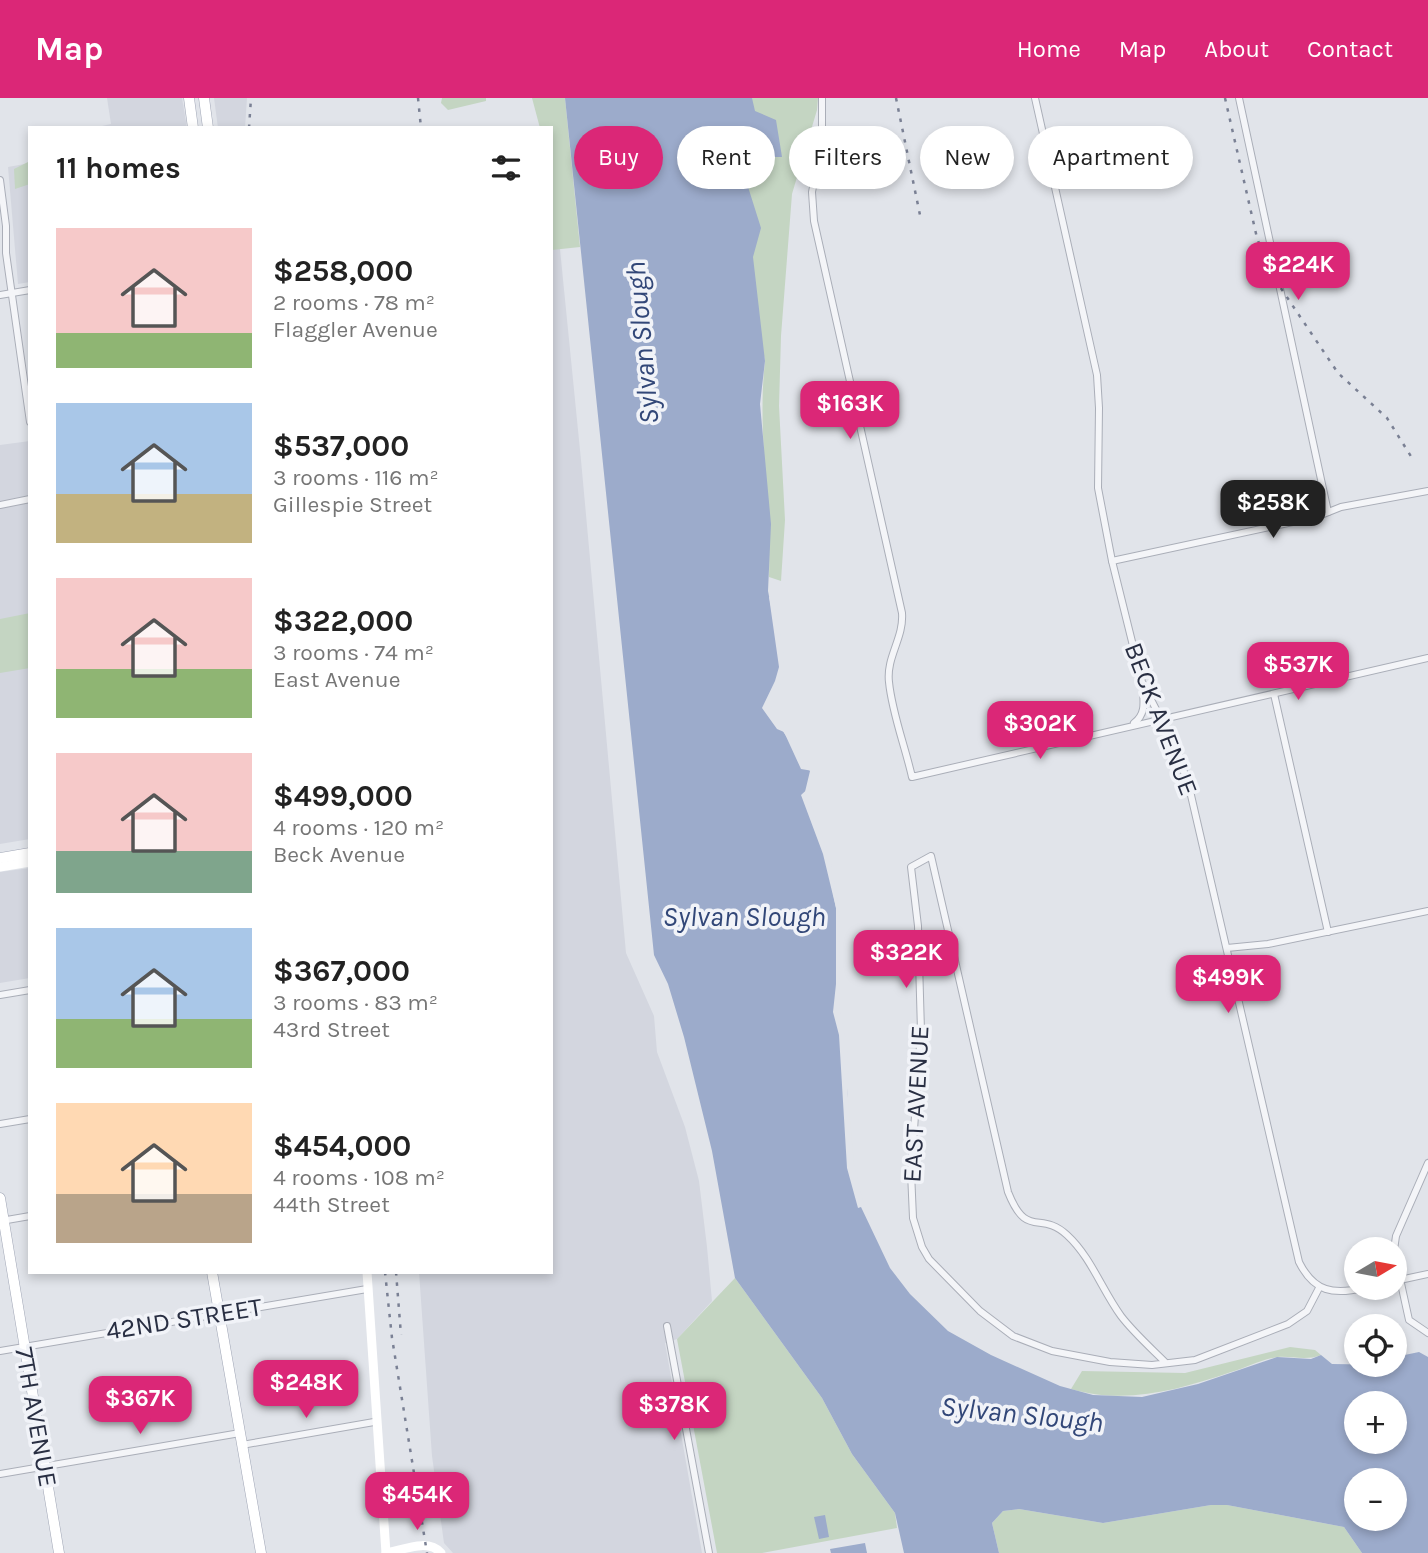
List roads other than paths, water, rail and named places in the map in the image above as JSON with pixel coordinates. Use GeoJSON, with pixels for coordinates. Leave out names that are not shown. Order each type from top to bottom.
{"type":"FeatureCollection","features":[{"type":"Feature","properties":{"kind":"main road"},"geometry":{"type":"LineString","coordinates":[[189,98],[193,126]]}},
{"type":"Feature","properties":{"kind":"main road"},"geometry":{"type":"LineString","coordinates":[[204,98],[208,126]]}},
{"type":"Feature","properties":{"kind":"main road"},"geometry":{"type":"LineString","coordinates":[[0,858],[28,853]]}},
{"type":"Feature","properties":{"kind":"main road","name":"7TH AVENUE"},"geometry":{"type":"LineString","coordinates":[[0,1198],[59,1553]]}},
{"type":"Feature","properties":{"kind":"main road"},"geometry":{"type":"LineString","coordinates":[[212,1274],[261,1553]]}},
{"type":"Feature","properties":{"kind":"street"},"geometry":{"type":"LineString","coordinates":[[822,98],[822,141],[812,192],[814,221],[902,613],[903,628],[890,663],[889,681],[912,777],[1428,658]]}},
{"type":"Feature","properties":{"kind":"street","name":"BECK AVENUE"},"geometry":{"type":"LineString","coordinates":[[1035,98],[1097,374],[1100,408],[1098,488],[1112,561],[1141,680],[1183,765],[1299,1262],[1308,1279],[1319,1288]]}},
{"type":"Feature","properties":{"kind":"street"},"geometry":{"type":"LineString","coordinates":[[1239,98],[1328,512]]}},
{"type":"Feature","properties":{"kind":"street"},"geometry":{"type":"LineString","coordinates":[[0,180],[11,293],[28,408]]}},
{"type":"Feature","properties":{"kind":"street"},"geometry":{"type":"LineString","coordinates":[[0,295],[28,290]]}},
{"type":"Feature","properties":{"kind":"street"},"geometry":{"type":"LineString","coordinates":[[1112,561],[1428,491]]}},
{"type":"Feature","properties":{"kind":"street"},"geometry":{"type":"LineString","coordinates":[[0,505],[28,499]]}},
{"type":"Feature","properties":{"kind":"street"},"geometry":{"type":"LineString","coordinates":[[1132,725],[1140,719],[1144,708],[1141,680]]}},
{"type":"Feature","properties":{"kind":"street"},"geometry":{"type":"LineString","coordinates":[[1274,694],[1328,932]]}},
{"type":"Feature","properties":{"kind":"street","name":"EAST AVENUE"},"geometry":{"type":"LineString","coordinates":[[1166,1363],[1121,1315],[1072,1240],[1050,1225],[1030,1224],[1016,1212],[1008,1192],[931,856],[915,863],[911,867],[910,877],[918,926],[921,1044],[911,1187],[913,1218],[922,1247],[979,1311],[1013,1336],[1072,1357],[1132,1364],[1166,1363],[1195,1360],[1288,1324],[1307,1311],[1319,1288]]}},
{"type":"Feature","properties":{"kind":"street"},"geometry":{"type":"LineString","coordinates":[[0,867],[28,862]]}},
{"type":"Feature","properties":{"kind":"street"},"geometry":{"type":"LineString","coordinates":[[1227,948],[1268,944],[1428,911]]}},
{"type":"Feature","properties":{"kind":"street"},"geometry":{"type":"LineString","coordinates":[[0,996],[28,990]]}},
{"type":"Feature","properties":{"kind":"street"},"geometry":{"type":"LineString","coordinates":[[0,1124],[28,1119]]}},
{"type":"Feature","properties":{"kind":"street"},"geometry":{"type":"LineString","coordinates":[[1396,1237],[1428,1163]]}},
{"type":"Feature","properties":{"kind":"street"},"geometry":{"type":"LineString","coordinates":[[2,1221],[28,1216]]}},
{"type":"Feature","properties":{"kind":"street"},"geometry":{"type":"LineString","coordinates":[[367,1274],[374,1422],[386,1553],[426,1545],[440,1552]]}},
{"type":"Feature","properties":{"kind":"street"},"geometry":{"type":"LineString","coordinates":[[1407,1279],[1428,1274]]}},
{"type":"Feature","properties":{"kind":"street"},"geometry":{"type":"LineString","coordinates":[[1319,1288],[1344,1292]]}},
{"type":"Feature","properties":{"kind":"street","name":"42ND STREET"},"geometry":{"type":"LineString","coordinates":[[0,1351],[368,1289]]}},
{"type":"Feature","properties":{"kind":"street"},"geometry":{"type":"LineString","coordinates":[[1403,1300],[1409,1320],[1428,1334]]}},
{"type":"Feature","properties":{"kind":"street"},"geometry":{"type":"LineString","coordinates":[[667,1326],[709,1553]]}},
{"type":"Feature","properties":{"kind":"street"},"geometry":{"type":"LineString","coordinates":[[242,1445],[374,1422]]}},
{"type":"Feature","properties":{"kind":"street"},"geometry":{"type":"LineString","coordinates":[[0,1474],[240,1433]]}},
{"type":"Feature","properties":{"kind":"water","name":"Sylvan Slough"},"geometry":{"type":"Polygon","coordinates":[[[565,98],[752,98],[755,111],[776,120],[782,157],[775,157],[775,126],[677,126],[677,189],[749,189],[761,228],[753,257],[765,361],[760,404],[771,524],[768,591],[779,648],[781,676],[767,708],[810,771],[804,796],[826,858],[836,908],[837,1012],[845,1049],[850,1147],[861,1207],[890,1268],[910,1294],[948,1331],[991,1355],[1060,1386],[1093,1395],[1142,1397],[1198,1384],[1277,1357],[1311,1359],[1321,1355],[1332,1364],[1344,1364],[1344,1377],[1407,1377],[1407,1354],[1419,1352],[1428,1357],[1428,1553],[1362,1553],[1347,1531],[1407,1531],[1407,1468],[1344,1468],[1344,1527],[1227,1505],[1211,1505],[1103,1523],[1019,1509],[1003,1511],[992,1523],[999,1553],[904,1553],[895,1513],[852,1454],[822,1398],[735,1278],[712,1151],[668,984],[654,955],[574,189],[663,189],[663,126],[574,126],[574,185],[565,98]]]}},
{"type":"Feature","properties":{"kind":"water"},"geometry":{"type":"Polygon","coordinates":[[[825,1515],[829,1537],[819,1539],[814,1517],[825,1515]]]}},
{"type":"Feature","properties":{"kind":"water"},"geometry":{"type":"Polygon","coordinates":[[[865,1543],[867,1553],[831,1553],[830,1549],[865,1543]]]}},
{"type":"Feature","properties":{"kind":"railway"},"geometry":{"type":"LineString","coordinates":[[249,126],[251,98]]}},
{"type":"Feature","properties":{"kind":"railway"},"geometry":{"type":"LineString","coordinates":[[418,98],[421,126]]}},
{"type":"Feature","properties":{"kind":"railway"},"geometry":{"type":"LineString","coordinates":[[896,98],[921,220]]}},
{"type":"Feature","properties":{"kind":"railway"},"geometry":{"type":"LineString","coordinates":[[1225,98],[1257,238],[1270,272],[1338,373],[1387,418],[1412,458]]}},
{"type":"Feature","properties":{"kind":"railway"},"geometry":{"type":"LineString","coordinates":[[385,1274],[392,1338],[427,1553]]}},
{"type":"Feature","properties":{"kind":"railway"},"geometry":{"type":"LineString","coordinates":[[396,1274],[401,1335]]}}]}
